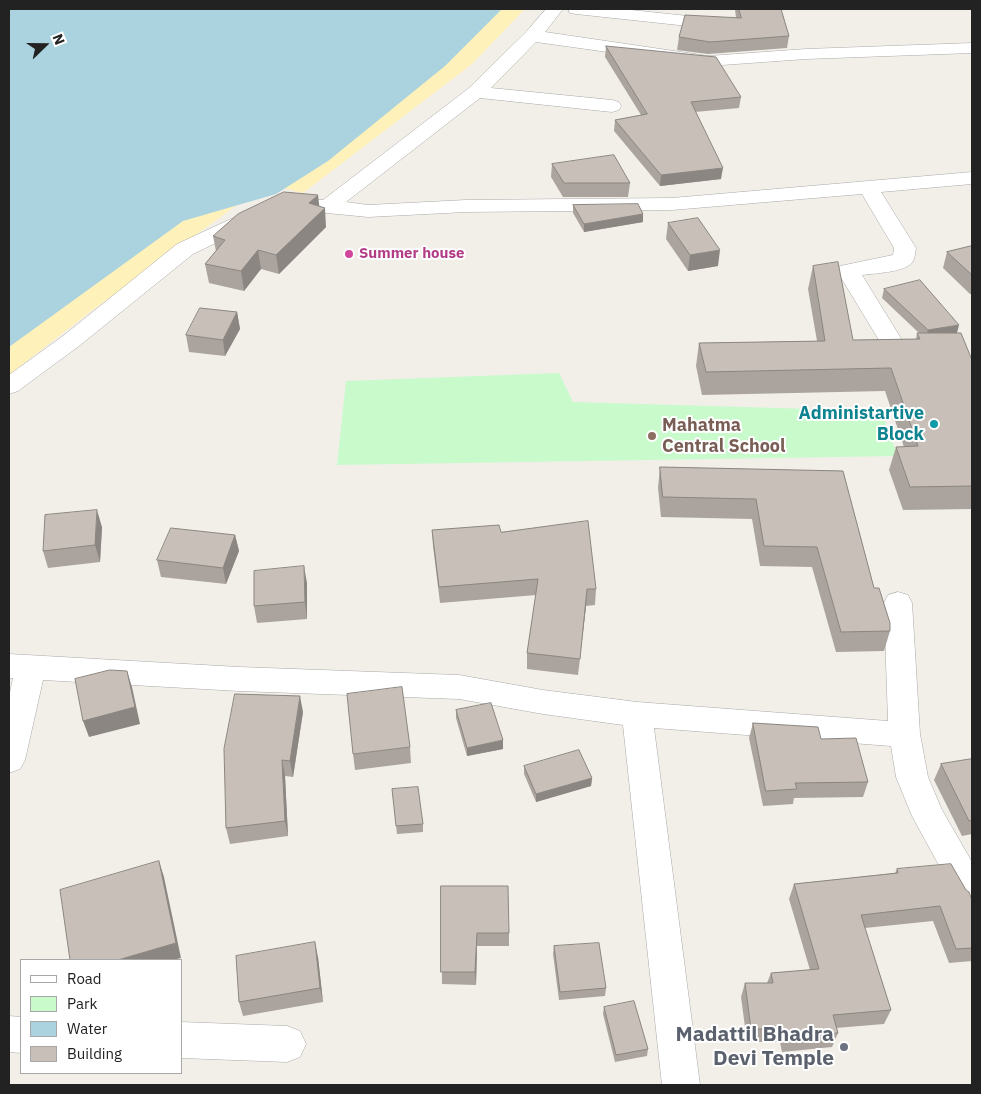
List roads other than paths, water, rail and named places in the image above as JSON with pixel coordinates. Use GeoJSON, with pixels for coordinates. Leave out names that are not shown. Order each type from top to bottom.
{"type":"FeatureCollection","features":[{"type":"Feature","properties":{"kind":"street"},"geometry":{"type":"LineString","coordinates":[[330,205],[476,92],[532,36],[555,9]]}},
{"type":"Feature","properties":{"kind":"street"},"geometry":{"type":"LineString","coordinates":[[576,9],[716,24]]}},
{"type":"Feature","properties":{"kind":"street"},"geometry":{"type":"LineString","coordinates":[[532,36],[586,42],[683,59],[708,61],[806,54],[972,48]]}},
{"type":"Feature","properties":{"kind":"street"},"geometry":{"type":"LineString","coordinates":[[476,92],[612,106]]}},
{"type":"Feature","properties":{"kind":"street"},"geometry":{"type":"LineString","coordinates":[[9,386],[71,341],[185,249],[283,202],[330,205],[368,211],[466,206],[672,204],[972,178]]}},
{"type":"Feature","properties":{"kind":"street"},"geometry":{"type":"LineString","coordinates":[[868,188],[905,248],[903,259],[891,264],[848,271],[893,345]]}},
{"type":"Feature","properties":{"kind":"street"},"geometry":{"type":"LineString","coordinates":[[898,604],[904,734],[912,777],[928,816],[972,894]]}},
{"type":"Feature","properties":{"kind":"street"},"geometry":{"type":"LineString","coordinates":[[9,760],[20,666],[239,679],[459,687],[542,702],[637,714],[811,726],[850,732],[904,734]]}},
{"type":"Feature","properties":{"kind":"street"},"geometry":{"type":"LineString","coordinates":[[637,714],[681,1085]]}},
{"type":"Feature","properties":{"kind":"street"},"geometry":{"type":"LineString","coordinates":[[182,1040],[287,1044]]}},
{"type":"Feature","properties":{"kind":"water"},"geometry":{"type":"Polygon","coordinates":[[[9,9],[502,9],[445,66],[328,161],[276,194],[183,221],[9,347],[9,9]]]}},
{"type":"Feature","properties":{"kind":"place","name":"Summer house"},"geometry":{"type":"Point","coordinates":[349,254]}},
{"type":"Feature","properties":{"kind":"place","name":"Administartive Block"},"geometry":{"type":"Point","coordinates":[934,424]}},
{"type":"Feature","properties":{"kind":"place","name":"Mahatma Central School"},"geometry":{"type":"Point","coordinates":[652,436]}},
{"type":"Feature","properties":{"kind":"place","name":"Madattil Bhadra Devi Temple"},"geometry":{"type":"Point","coordinates":[844,1047]}}]}
